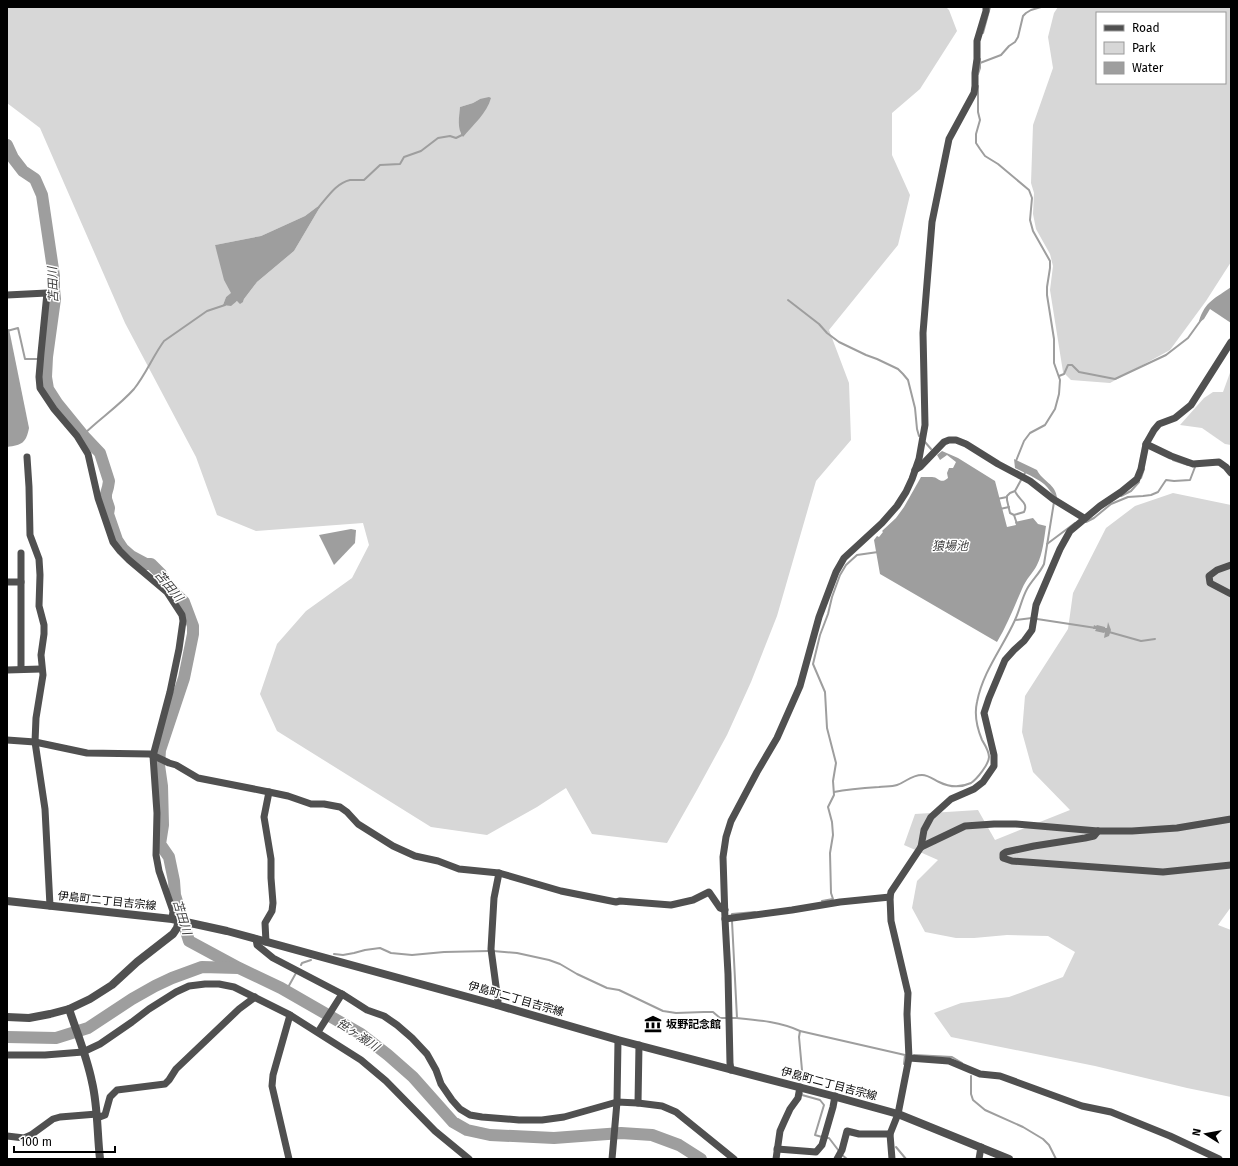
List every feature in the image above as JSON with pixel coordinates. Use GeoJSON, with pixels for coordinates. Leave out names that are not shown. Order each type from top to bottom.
{"type":"FeatureCollection","features":[{"type":"Feature","properties":{"kind":"street"},"geometry":{"type":"LineString","coordinates":[[731,1070],[729,1018],[729,918],[725,910],[723,857],[728,829],[757,772],[777,738],[800,686],[812,638],[836,572],[844,558],[898,506],[906,492],[915,470],[925,425],[923,333],[932,222],[949,139],[974,93],[977,59],[976,41],[986,7]]}},
{"type":"Feature","properties":{"kind":"street"},"geometry":{"type":"LineString","coordinates":[[7,295],[47,293],[39,377],[40,388],[54,409],[77,436],[88,454],[98,498],[113,542],[124,555],[167,592],[182,615],[183,621],[170,692],[154,756],[157,814],[156,855],[159,871],[168,894],[177,928],[173,934],[137,962],[112,985],[70,1012],[29,1018],[7,1017]]}},
{"type":"Feature","properties":{"kind":"street"},"geometry":{"type":"LineString","coordinates":[[892,1159],[890,1134],[898,1114],[909,1058],[907,1014],[908,993],[891,921],[891,892],[920,847],[924,830],[931,817],[951,799],[974,789],[983,782],[994,766],[994,755],[984,713],[1005,660],[1024,641],[1032,630],[1036,605],[1060,549],[1070,531],[1100,506],[1122,492],[1137,479],[1141,469],[1146,444],[1159,424],[1175,418],[1191,405],[1231,342]]}},
{"type":"Feature","properties":{"kind":"street"},"geometry":{"type":"LineString","coordinates":[[915,470],[920,467],[944,442],[956,440],[966,444],[998,464],[1023,477],[1056,500],[1081,521]]}},
{"type":"Feature","properties":{"kind":"street"},"geometry":{"type":"LineString","coordinates":[[1146,444],[1171,456],[1193,464],[1219,462],[1231,473]]}},
{"type":"Feature","properties":{"kind":"street"},"geometry":{"type":"LineString","coordinates":[[27,458],[30,535],[39,559],[39,606],[44,625],[41,654],[42,675],[36,718],[35,742],[45,809],[50,906]]}},
{"type":"Feature","properties":{"kind":"street"},"geometry":{"type":"LineString","coordinates":[[21,553],[21,669]]}},
{"type":"Feature","properties":{"kind":"street"},"geometry":{"type":"LineString","coordinates":[[1231,565],[1217,570],[1209,576],[1210,583],[1231,594]]}},
{"type":"Feature","properties":{"kind":"street"},"geometry":{"type":"LineString","coordinates":[[7,582],[21,582]]}},
{"type":"Feature","properties":{"kind":"street"},"geometry":{"type":"LineString","coordinates":[[7,670],[42,669]]}},
{"type":"Feature","properties":{"kind":"street"},"geometry":{"type":"LineString","coordinates":[[7,740],[35,742],[88,753],[150,754],[176,765],[198,778],[288,796],[311,804],[324,804],[340,807],[358,824],[393,846],[415,856],[438,861],[459,869],[499,873],[561,891],[616,902],[620,901],[671,905],[693,900],[709,892],[720,908],[725,910]]}},
{"type":"Feature","properties":{"kind":"street"},"geometry":{"type":"LineString","coordinates":[[266,942],[265,923],[272,911],[273,903],[271,859],[264,817],[269,792]]}},
{"type":"Feature","properties":{"kind":"street"},"geometry":{"type":"LineString","coordinates":[[920,847],[965,826],[1016,824],[1098,831],[1132,831],[1177,828],[1231,819]]}},
{"type":"Feature","properties":{"kind":"street"},"geometry":{"type":"LineString","coordinates":[[1098,831],[1094,836],[1006,852],[1003,854],[1003,858],[1012,861],[1163,872],[1231,865]]}},
{"type":"Feature","properties":{"kind":"street"},"geometry":{"type":"LineString","coordinates":[[497,1005],[498,1001],[491,951],[494,898],[499,873]]}},
{"type":"Feature","properties":{"kind":"street"},"geometry":{"type":"LineString","coordinates":[[729,918],[840,902],[890,897]]}},
{"type":"Feature","properties":{"kind":"street","name":"伊島町二丁目吉宗線"},"geometry":{"type":"LineString","coordinates":[[7,901],[175,919],[256,939],[618,1040],[835,1096],[898,1114],[1009,1159]]}},
{"type":"Feature","properties":{"kind":"street"},"geometry":{"type":"LineString","coordinates":[[256,939],[257,946],[273,958],[342,994],[367,1010],[384,1016],[397,1025],[427,1054],[436,1070],[441,1084],[452,1100],[460,1109],[470,1115],[519,1120],[542,1120],[564,1117],[617,1102],[662,1106],[676,1112],[734,1159]]}},
{"type":"Feature","properties":{"kind":"street"},"geometry":{"type":"LineString","coordinates":[[7,1055],[45,1055],[83,1051],[100,1044],[149,1009],[176,992],[189,986],[219,984],[234,987],[319,1030],[361,1060],[386,1082],[435,1131],[469,1159]]}},
{"type":"Feature","properties":{"kind":"street"},"geometry":{"type":"LineString","coordinates":[[319,1030],[342,994]]}},
{"type":"Feature","properties":{"kind":"street"},"geometry":{"type":"LineString","coordinates":[[7,1136],[24,1138],[31,1135],[53,1119],[60,1117],[105,1115],[110,1097],[117,1090],[165,1084],[176,1069],[239,1009],[254,997]]}},
{"type":"Feature","properties":{"kind":"street"},"geometry":{"type":"LineString","coordinates":[[70,1012],[93,1083],[100,1159]]}},
{"type":"Feature","properties":{"kind":"street"},"geometry":{"type":"LineString","coordinates":[[290,1015],[273,1075],[272,1086],[290,1159]]}},
{"type":"Feature","properties":{"kind":"street"},"geometry":{"type":"LineString","coordinates":[[612,1159],[617,1102],[618,1040]]}},
{"type":"Feature","properties":{"kind":"street"},"geometry":{"type":"LineString","coordinates":[[638,1103],[639,1045]]}},
{"type":"Feature","properties":{"kind":"street"},"geometry":{"type":"LineString","coordinates":[[909,1058],[949,1061],[980,1074],[1000,1076],[1082,1106],[1111,1112],[1170,1136],[1220,1159]]}},
{"type":"Feature","properties":{"kind":"street"},"geometry":{"type":"LineString","coordinates":[[776,1159],[780,1131],[790,1109],[798,1098],[800,1087]]}},
{"type":"Feature","properties":{"kind":"street"},"geometry":{"type":"LineString","coordinates":[[777,1149],[816,1152],[822,1145],[835,1096]]}},
{"type":"Feature","properties":{"kind":"street"},"geometry":{"type":"LineString","coordinates":[[839,1155],[847,1131],[859,1134],[890,1134]]}},
{"type":"Feature","properties":{"kind":"street"},"geometry":{"type":"LineString","coordinates":[[979,1159],[981,1147]]}},
{"type":"Feature","properties":{"kind":"green space"},"geometry":{"type":"Polygon","coordinates":[[[7,7],[946,7],[949,10],[957,31],[920,89],[892,113],[892,155],[910,195],[898,245],[829,330],[849,383],[851,440],[816,481],[777,616],[751,682],[727,735],[667,843],[592,834],[566,788],[537,807],[487,835],[431,827],[277,731],[260,694],[277,644],[306,611],[352,578],[369,545],[363,523],[256,531],[217,515],[196,457],[125,323],[40,128],[7,103],[7,7]],[[480,99],[460,107],[459,120],[461,135],[480,99]],[[317,207],[305,216],[261,236],[215,245],[232,293],[226,297],[223,305],[238,301],[243,302],[257,282],[294,251],[320,207],[317,207]]]}},
{"type":"Feature","properties":{"kind":"green space"},"geometry":{"type":"Polygon","coordinates":[[[1058,7],[1231,7],[1231,262],[1206,301],[1170,350],[1110,383],[1071,380],[1063,372],[1050,290],[1053,266],[1050,254],[1036,229],[1033,214],[1034,193],[1031,183],[1033,125],[1053,68],[1048,37],[1054,13],[1058,7]]]}},
{"type":"Feature","properties":{"kind":"green space"},"geometry":{"type":"Polygon","coordinates":[[[1231,370],[1231,445],[1225,444],[1202,428],[1180,425],[1204,398],[1213,392],[1223,392],[1231,370]]]}},
{"type":"Feature","properties":{"kind":"green space"},"geometry":{"type":"Polygon","coordinates":[[[1173,493],[1231,505],[1231,907],[1218,925],[1231,930],[1231,1097],[1095,1066],[951,1037],[934,1013],[961,1003],[1009,997],[1063,977],[1075,952],[1048,936],[1007,935],[956,938],[925,932],[912,908],[917,881],[938,860],[904,845],[915,814],[978,810],[995,840],[1070,810],[1033,772],[1022,732],[1025,696],[1068,629],[1073,593],[1106,528],[1135,506],[1173,493]]]}},
{"type":"Feature","properties":{"kind":"water"},"geometry":{"type":"Polygon","coordinates":[[[489,97],[491,98],[486,109],[463,137],[459,127],[460,107],[489,97]]]}},
{"type":"Feature","properties":{"kind":"water"},"geometry":{"type":"Polygon","coordinates":[[[317,207],[320,207],[294,251],[257,282],[243,302],[240,304],[237,301],[231,306],[223,305],[226,297],[231,293],[224,280],[215,245],[261,236],[305,216],[317,207]]]}},
{"type":"Feature","properties":{"kind":"water"},"geometry":{"type":"Polygon","coordinates":[[[1231,287],[1231,323],[1210,309],[1204,319],[1200,322],[1201,314],[1208,304],[1231,287]]]}},
{"type":"Feature","properties":{"kind":"water"},"geometry":{"type":"Polygon","coordinates":[[[9,329],[29,428],[25,440],[20,444],[7,447],[7,330],[9,329]]]}},
{"type":"Feature","properties":{"kind":"water","name":"猿場池"},"geometry":{"type":"Polygon","coordinates":[[[942,451],[958,458],[995,481],[1007,527],[1016,525],[1015,522],[1033,518],[1038,524],[1046,526],[1041,556],[1027,579],[997,642],[880,574],[874,540],[877,536],[879,537],[883,532],[882,531],[896,518],[921,477],[934,477],[941,481],[948,478],[947,473],[949,468],[953,468],[956,462],[947,455],[940,460],[937,455],[942,451]]]}},
{"type":"Feature","properties":{"kind":"water"},"geometry":{"type":"Polygon","coordinates":[[[1014,459],[1037,470],[1039,474],[1052,486],[1057,498],[1041,482],[1015,468],[1014,459]]]}},
{"type":"Feature","properties":{"kind":"water"},"geometry":{"type":"Polygon","coordinates":[[[351,529],[356,530],[355,543],[334,565],[319,535],[351,529]]]}},
{"type":"Feature","properties":{"kind":"water"},"geometry":{"type":"Polygon","coordinates":[[[1108,622],[1111,630],[1109,636],[1104,638],[1105,632],[1095,631],[1096,629],[1093,629],[1094,625],[1107,628],[1108,622]]]}},
{"type":"Feature","properties":{"kind":"waterway"},"geometry":{"type":"LineString","coordinates":[[983,33],[990,7]]}},
{"type":"Feature","properties":{"kind":"waterway"},"geometry":{"type":"LineString","coordinates":[[980,63],[1001,55],[1015,42],[1018,37],[1023,16],[1031,10],[1041,7]]}},
{"type":"Feature","properties":{"kind":"waterway"},"geometry":{"type":"LineString","coordinates":[[978,74],[980,59]]}},
{"type":"Feature","properties":{"kind":"waterway"},"geometry":{"type":"LineString","coordinates":[[978,86],[978,112],[980,120],[976,134],[976,143],[985,156],[998,164],[1029,190],[1032,198],[1030,220],[1033,231],[1050,261],[1047,295],[1054,339],[1054,363],[1060,380],[1059,394],[1055,409],[1045,425],[1030,433],[1024,441],[1016,461]]}},
{"type":"Feature","properties":{"kind":"waterway"},"geometry":{"type":"LineString","coordinates":[[318,208],[340,184],[350,180],[364,180],[380,165],[400,164],[404,157],[421,151],[438,138],[450,136],[456,138],[462,135]]}},
{"type":"Feature","properties":{"kind":"waterway","name":"苫田川"},"geometry":{"type":"LineString","coordinates":[[7,145],[13,158],[23,171],[35,179],[42,195],[54,276],[55,299],[47,357],[46,377],[48,389],[57,403],[100,453],[109,481],[106,494],[109,508],[108,514],[117,540],[123,549],[131,556],[146,564],[151,564],[161,574],[166,584],[184,602],[193,626],[193,634],[184,678],[160,750],[159,765],[162,786],[163,825],[160,844],[169,857],[175,895],[189,941],[239,968],[281,988],[361,1034],[413,1077],[453,1122],[467,1130],[490,1135],[554,1138],[621,1133],[652,1135],[679,1145],[701,1159]]}},
{"type":"Feature","properties":{"kind":"waterway"},"geometry":{"type":"LineString","coordinates":[[788,300],[839,342],[898,369],[903,374],[908,380],[915,408],[919,436]]}},
{"type":"Feature","properties":{"kind":"waterway"},"geometry":{"type":"LineString","coordinates":[[83,435],[134,389],[164,341],[207,311],[225,305]]}},
{"type":"Feature","properties":{"kind":"waterway"},"geometry":{"type":"LineString","coordinates":[[1059,376],[1064,374],[1068,365],[1072,365],[1079,372],[1115,379],[1166,355],[1188,338],[1201,320]]}},
{"type":"Feature","properties":{"kind":"waterway"},"geometry":{"type":"LineString","coordinates":[[7,331],[18,328],[25,359],[38,359]]}},
{"type":"Feature","properties":{"kind":"waterway"},"geometry":{"type":"LineString","coordinates":[[925,442],[931,449]]}},
{"type":"Feature","properties":{"kind":"waterway"},"geometry":{"type":"LineString","coordinates":[[1173,460],[1188,465]]}},
{"type":"Feature","properties":{"kind":"waterway"},"geometry":{"type":"LineString","coordinates":[[1086,522],[1094,518],[1111,504],[1128,497],[1151,495],[1158,492],[1166,480],[1190,480],[1195,467]]}},
{"type":"Feature","properties":{"kind":"waterway"},"geometry":{"type":"LineString","coordinates":[[1141,478],[1144,469]]}},
{"type":"Feature","properties":{"kind":"waterway"},"geometry":{"type":"LineString","coordinates":[[1017,524],[1014,515],[1010,513],[1007,496],[1015,491],[1026,471]]}},
{"type":"Feature","properties":{"kind":"waterway"},"geometry":{"type":"LineString","coordinates":[[1121,496],[1131,491],[1139,482]]}},
{"type":"Feature","properties":{"kind":"waterway"},"geometry":{"type":"LineString","coordinates":[[1014,515],[1024,512],[1025,509],[1024,503],[1015,491]]}},
{"type":"Feature","properties":{"kind":"waterway"},"geometry":{"type":"LineString","coordinates":[[997,499],[1007,497]]}},
{"type":"Feature","properties":{"kind":"waterway"},"geometry":{"type":"LineString","coordinates":[[834,792],[895,786],[912,777],[922,775],[928,776],[947,785],[963,786],[971,783],[982,771],[989,757],[988,750],[982,740],[976,721],[976,707],[980,691],[988,670],[1015,620],[1027,589],[1044,564],[1054,502]]}},
{"type":"Feature","properties":{"kind":"waterway"},"geometry":{"type":"LineString","coordinates":[[1000,509],[1009,507]]}},
{"type":"Feature","properties":{"kind":"waterway"},"geometry":{"type":"LineString","coordinates":[[1047,544],[1075,523]]}},
{"type":"Feature","properties":{"kind":"waterway"},"geometry":{"type":"LineString","coordinates":[[822,901],[833,899],[831,893],[830,853],[833,835],[832,822],[828,807],[834,795],[833,781],[836,763],[827,728],[825,692],[813,664],[820,635],[840,575],[846,565],[857,555],[878,552]]}},
{"type":"Feature","properties":{"kind":"waterway"},"geometry":{"type":"LineString","coordinates":[[1015,620],[1032,618]]}},
{"type":"Feature","properties":{"kind":"waterway"},"geometry":{"type":"LineString","coordinates":[[1037,619],[1096,628]]}},
{"type":"Feature","properties":{"kind":"waterway"},"geometry":{"type":"LineString","coordinates":[[1109,632],[1141,641],[1155,639]]}},
{"type":"Feature","properties":{"kind":"waterway"},"geometry":{"type":"LineString","coordinates":[[732,916],[732,914],[755,912]]}},
{"type":"Feature","properties":{"kind":"waterway"},"geometry":{"type":"LineString","coordinates":[[732,921],[737,1018],[777,1023],[800,1031],[799,1037],[803,1081]]}},
{"type":"Feature","properties":{"kind":"waterway"},"geometry":{"type":"LineString","coordinates":[[334,954],[343,955],[380,948],[391,953],[412,955],[444,952],[489,951]]}},
{"type":"Feature","properties":{"kind":"waterway"},"geometry":{"type":"LineString","coordinates":[[493,951],[517,953],[549,960],[607,988],[619,990],[663,1011],[676,1013],[713,1012],[720,1018],[737,1018]]}},
{"type":"Feature","properties":{"kind":"waterway"},"geometry":{"type":"LineString","coordinates":[[301,965],[302,963],[311,960]]}},
{"type":"Feature","properties":{"kind":"waterway","name":"笹ヶ瀬川"},"geometry":{"type":"LineString","coordinates":[[7,1037],[56,1038],[88,1028],[132,999],[172,978],[202,967],[238,968]]}},
{"type":"Feature","properties":{"kind":"waterway"},"geometry":{"type":"LineString","coordinates":[[286,991],[296,973]]}},
{"type":"Feature","properties":{"kind":"waterway"},"geometry":{"type":"LineString","coordinates":[[800,1031],[905,1055],[904,1064]]}},
{"type":"Feature","properties":{"kind":"waterway"},"geometry":{"type":"LineString","coordinates":[[914,1055],[952,1057],[962,1063]]}},
{"type":"Feature","properties":{"kind":"waterway"},"geometry":{"type":"LineString","coordinates":[[971,1076],[971,1094],[973,1100],[985,1110],[1023,1127],[1043,1139],[1049,1145],[1056,1159]]}},
{"type":"Feature","properties":{"kind":"waterway"},"geometry":{"type":"LineString","coordinates":[[802,1094],[820,1100],[824,1105],[815,1135],[822,1137]]}},
{"type":"Feature","properties":{"kind":"waterway"},"geometry":{"type":"LineString","coordinates":[[827,1138],[829,1138],[847,1159]]}},
{"type":"Feature","properties":{"kind":"waterway"},"geometry":{"type":"LineString","coordinates":[[896,1147],[906,1159]]}},
{"type":"Feature","properties":{"kind":"place","name":"坂野記念館"},"geometry":{"type":"Point","coordinates":[653,1024]}}]}
